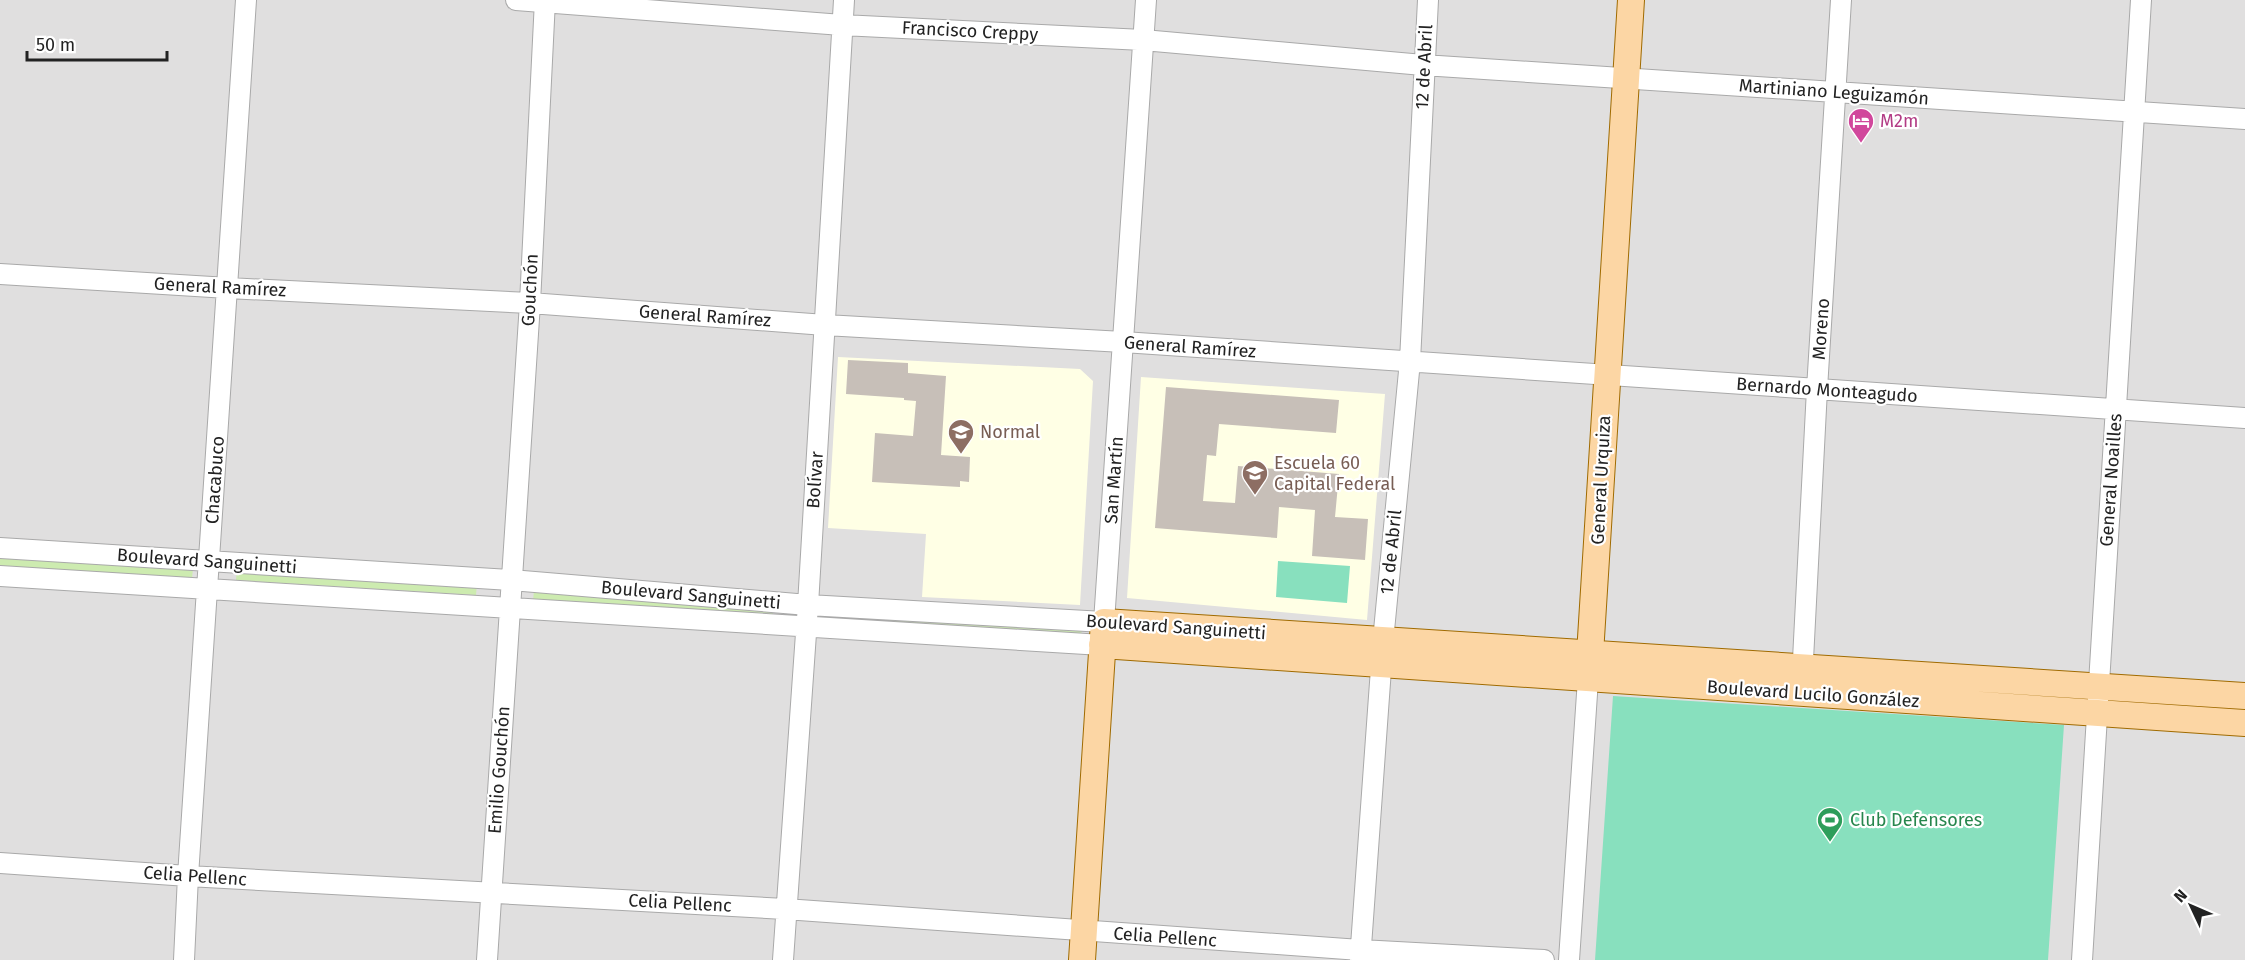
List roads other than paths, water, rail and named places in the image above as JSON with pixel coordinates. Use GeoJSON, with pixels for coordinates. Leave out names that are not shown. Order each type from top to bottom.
{"type":"FeatureCollection","features":[{"type":"Feature","properties":{"kind":"main road","name":"General Urquiza"},"geometry":{"type":"LineString","coordinates":[[1588,679],[1631,0]]}},
{"type":"Feature","properties":{"kind":"main road","name":"Boulevard Sanguinetti"},"geometry":{"type":"LineString","coordinates":[[1103,634],[1382,653]]}},
{"type":"Feature","properties":{"kind":"main road","name":"San Martín"},"geometry":{"type":"LineString","coordinates":[[1082,960],[1103,634]]}},
{"type":"Feature","properties":{"kind":"main road","name":"Boulevard Lucilo González"},"geometry":{"type":"LineString","coordinates":[[1382,653],[1590,653],[2245,696]]}},
{"type":"Feature","properties":{"kind":"main road","name":"Boulevard Lucilo González"},"geometry":{"type":"LineString","coordinates":[[1382,653],[1588,679],[2245,723]]}},
{"type":"Feature","properties":{"kind":"street","name":"Chacabuco"},"geometry":{"type":"LineString","coordinates":[[184,960],[246,0]]}},
{"type":"Feature","properties":{"kind":"street","name":"Francisco Creppy"},"geometry":{"type":"LineString","coordinates":[[516,0],[842,25],[1143,40],[1423,65]]}},
{"type":"Feature","properties":{"kind":"street","name":"Bolívar"},"geometry":{"type":"LineString","coordinates":[[783,960],[808,605],[844,0]]}},
{"type":"Feature","properties":{"kind":"street","name":"San Martín"},"geometry":{"type":"LineString","coordinates":[[1103,634],[1146,0]]}},
{"type":"Feature","properties":{"kind":"street","name":"12 de Abril"},"geometry":{"type":"LineString","coordinates":[[1360,955],[1382,653],[1410,361],[1428,0]]}},
{"type":"Feature","properties":{"kind":"street","name":"Moreno"},"geometry":{"type":"LineString","coordinates":[[1802,694],[1817,389],[1841,0]]}},
{"type":"Feature","properties":{"kind":"street","name":"General Noailles"},"geometry":{"type":"LineString","coordinates":[[2082,960],[2142,0]]}},
{"type":"Feature","properties":{"kind":"street","name":"Gouchón"},"geometry":{"type":"LineString","coordinates":[[511,580],[530,303],[545,1]]}},
{"type":"Feature","properties":{"kind":"street","name":"Martiniano Leguizamón"},"geometry":{"type":"LineString","coordinates":[[1423,65],[2245,119]]}},
{"type":"Feature","properties":{"kind":"street","name":"General Ramírez"},"geometry":{"type":"LineString","coordinates":[[0,274],[530,303],[825,325],[1410,361]]}},
{"type":"Feature","properties":{"kind":"street","name":"Bernardo Monteagudo"},"geometry":{"type":"LineString","coordinates":[[1410,361],[2245,418]]}},
{"type":"Feature","properties":{"kind":"street","name":"Boulevard Sanguinetti"},"geometry":{"type":"LineString","coordinates":[[0,548],[511,580],[808,605],[1103,634]]}},
{"type":"Feature","properties":{"kind":"street","name":"Boulevard Sanguinetti"},"geometry":{"type":"LineString","coordinates":[[0,576],[806,627],[1103,634]]}},
{"type":"Feature","properties":{"kind":"street","name":"Emilio Gouchón"},"geometry":{"type":"LineString","coordinates":[[487,960],[511,580]]}},
{"type":"Feature","properties":{"kind":"street","name":"General Urquiza"},"geometry":{"type":"LineString","coordinates":[[1569,960],[1588,679]]}},
{"type":"Feature","properties":{"kind":"street","name":"Celia Pellenc"},"geometry":{"type":"LineString","coordinates":[[0,863],[188,876],[785,909],[1084,931],[1360,955],[1544,960]]}},
{"type":"Feature","properties":{"kind":"place","name":"M2m"},"geometry":{"type":"Point","coordinates":[1861,144]}},
{"type":"Feature","properties":{"kind":"place","name":"Normal"},"geometry":{"type":"Point","coordinates":[961,455]}},
{"type":"Feature","properties":{"kind":"place","name":"Escuela 60 Capital Federal"},"geometry":{"type":"Point","coordinates":[1255,496]}},
{"type":"Feature","properties":{"kind":"place","name":"Club Defensores"},"geometry":{"type":"Point","coordinates":[1830,843]}}]}
